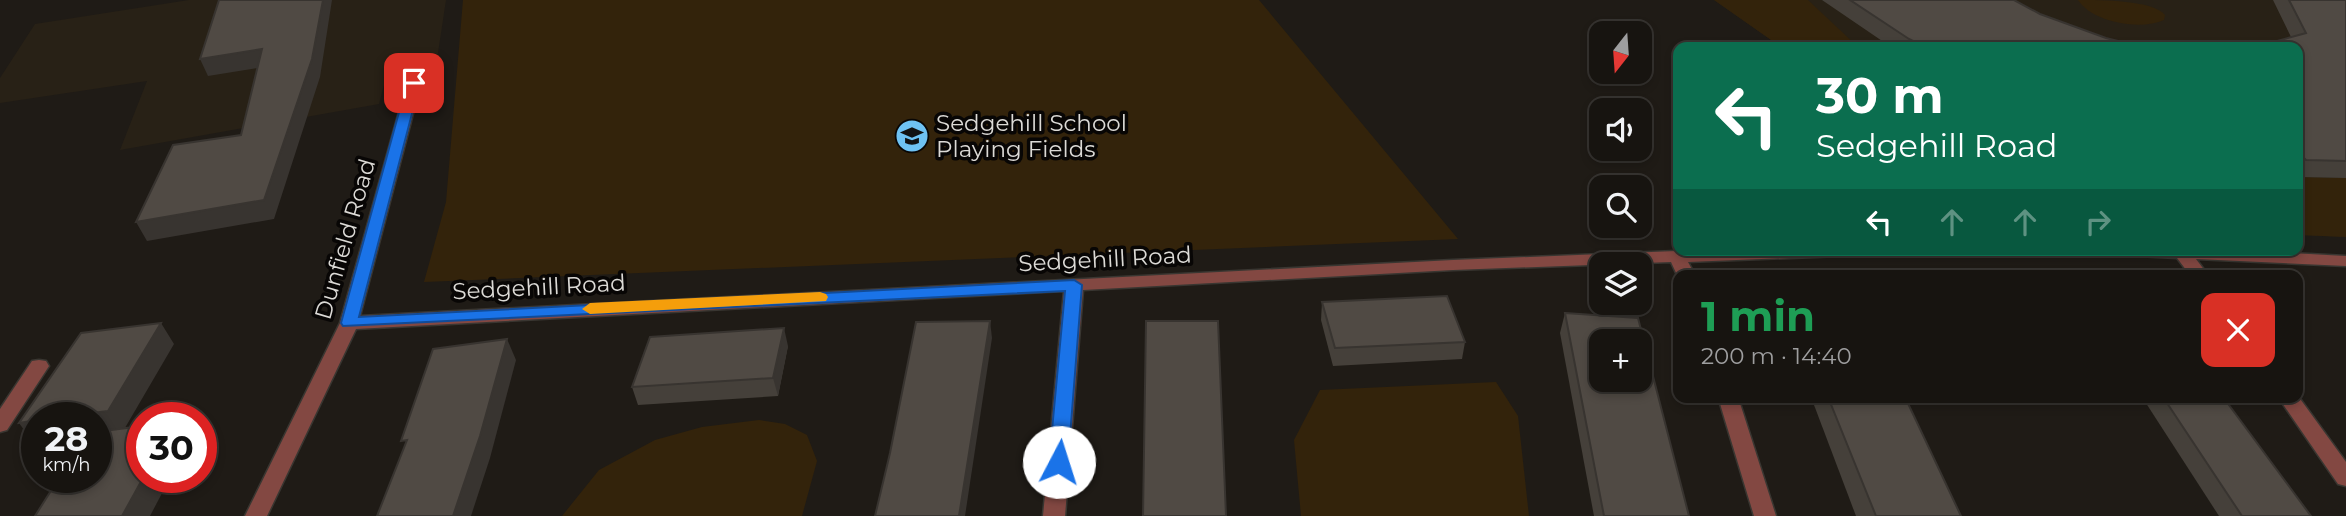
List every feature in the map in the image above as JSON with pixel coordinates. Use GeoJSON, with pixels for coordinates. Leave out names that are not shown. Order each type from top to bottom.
{"type":"FeatureCollection","features":[{"type":"Feature","properties":{"kind":"street","name":"Dunfield Road"},"geometry":{"type":"LineString","coordinates":[[256,516],[349,323],[414,83]]}},
{"type":"Feature","properties":{"kind":"street","name":"Sedgehill Road"},"geometry":{"type":"LineString","coordinates":[[349,323],[1676,256]]}},
{"type":"Feature","properties":{"kind":"street"},"geometry":{"type":"LineString","coordinates":[[1676,256],[1683,270]]}},
{"type":"Feature","properties":{"kind":"street"},"geometry":{"type":"LineString","coordinates":[[2185,256],[2195,270]]}},
{"type":"Feature","properties":{"kind":"street"},"geometry":{"type":"LineString","coordinates":[[2230,256],[2346,261]]}},
{"type":"Feature","properties":{"kind":"street"},"geometry":{"type":"LineString","coordinates":[[1054,516],[1074,285]]}},
{"type":"Feature","properties":{"kind":"street"},"geometry":{"type":"LineString","coordinates":[[0,425],[39,366]]}},
{"type":"Feature","properties":{"kind":"street"},"geometry":{"type":"LineString","coordinates":[[1730,403],[1765,516]]}},
{"type":"Feature","properties":{"kind":"street"},"geometry":{"type":"LineString","coordinates":[[2292,403],[2346,478]]}},
{"type":"Feature","properties":{"kind":"shaded area"},"geometry":{"type":"Polygon","coordinates":[[[189,0],[446,0],[435,73],[385,81],[379,104],[120,150],[147,81],[0,103],[0,78],[35,24],[189,0]]]}},
{"type":"Feature","properties":{"kind":"shaded area","name":"Sedgehill School Playing Fields"},"geometry":{"type":"Polygon","coordinates":[[[463,0],[1259,0],[1458,239],[424,282],[446,202],[463,0]]]}},
{"type":"Feature","properties":{"kind":"shaded area"},"geometry":{"type":"Polygon","coordinates":[[[1714,0],[2346,0],[2346,237],[2303,235],[2303,42],[1774,42],[1714,0]]]}},
{"type":"Feature","properties":{"kind":"shaded area"},"geometry":{"type":"Polygon","coordinates":[[[1714,0],[1808,0],[1853,42],[1774,42],[1714,0]]]}},
{"type":"Feature","properties":{"kind":"shaded area"},"geometry":{"type":"Polygon","coordinates":[[[2078,0],[2149,6],[2165,15],[2164,20],[2142,25],[2117,22],[2094,14],[2078,0]]]}},
{"type":"Feature","properties":{"kind":"shaded area"},"geometry":{"type":"Polygon","coordinates":[[[2303,177],[2346,178],[2346,237],[2303,235],[2303,177]]]}},
{"type":"Feature","properties":{"kind":"shaded area"},"geometry":{"type":"Polygon","coordinates":[[[1496,382],[1518,416],[1529,516],[1301,516],[1294,440],[1320,390],[1496,382]]]}},
{"type":"Feature","properties":{"kind":"shaded area"},"geometry":{"type":"Polygon","coordinates":[[[759,420],[785,424],[807,435],[817,461],[802,516],[562,516],[599,470],[655,440],[702,427],[759,420]]]}},
{"type":"Feature","properties":{"kind":"building"},"geometry":{"type":"Polygon","coordinates":[[[219,0],[323,0],[312,59],[264,200],[136,222],[173,145],[241,135],[262,49],[200,59],[219,0]]]}},
{"type":"Feature","properties":{"kind":"building"},"geometry":{"type":"Polygon","coordinates":[[[1850,0],[2014,0],[2040,14],[2122,42],[1915,42],[1850,0]]]}},
{"type":"Feature","properties":{"kind":"building"},"geometry":{"type":"Polygon","coordinates":[[[2289,0],[2346,0],[2346,161],[2306,160],[2303,157],[2303,42],[2273,42],[2306,33],[2289,0]]]}},
{"type":"Feature","properties":{"kind":"building"},"geometry":{"type":"Polygon","coordinates":[[[1447,296],[1465,342],[1335,348],[1322,302],[1447,296]]]}},
{"type":"Feature","properties":{"kind":"building"},"geometry":{"type":"Polygon","coordinates":[[[1565,313],[1638,318],[1641,329],[1589,329],[1589,392],[1652,392],[1652,372],[1689,516],[1604,516],[1565,313]]]}},
{"type":"Feature","properties":{"kind":"building"},"geometry":{"type":"Polygon","coordinates":[[[990,321],[959,516],[875,516],[916,322],[990,321]]]}},
{"type":"Feature","properties":{"kind":"building"},"geometry":{"type":"Polygon","coordinates":[[[1146,321],[1218,321],[1226,516],[1143,516],[1146,321]]]}},
{"type":"Feature","properties":{"kind":"building"},"geometry":{"type":"Polygon","coordinates":[[[161,323],[112,404],[112,402],[33,402],[81,333],[161,323]]]}},
{"type":"Feature","properties":{"kind":"building"},"geometry":{"type":"Polygon","coordinates":[[[784,328],[773,378],[632,387],[650,337],[784,328]]]}},
{"type":"Feature","properties":{"kind":"building"},"geometry":{"type":"Polygon","coordinates":[[[507,339],[480,436],[453,516],[377,516],[407,440],[401,441],[433,349],[507,339]]]}},
{"type":"Feature","properties":{"kind":"building"},"geometry":{"type":"Polygon","coordinates":[[[1830,403],[1908,403],[1961,516],[1876,516],[1830,403]]]}},
{"type":"Feature","properties":{"kind":"building"},"geometry":{"type":"Polygon","coordinates":[[[2167,403],[2227,403],[2311,516],[2242,516],[2167,403]]]}},
{"type":"Feature","properties":{"kind":"building"},"geometry":{"type":"Polygon","coordinates":[[[126,428],[126,493],[135,493],[122,516],[35,516],[50,493],[112,493],[112,430],[126,428]]]}},
{"type":"Feature","properties":{"kind":"slow traffic"},"geometry":{"type":"LineString","coordinates":[[590,309],[820,297]]}},
{"type":"Feature","properties":{"kind":"place","name":"Sedgehill School Playing Fields"},"geometry":{"type":"Point","coordinates":[912,136]}},
{"type":"Feature","properties":{"kind":"route"},"geometry":{"type":"LineString","coordinates":[[414,83],[349,323],[422,317],[1074,285],[1059,462]]}}]}
